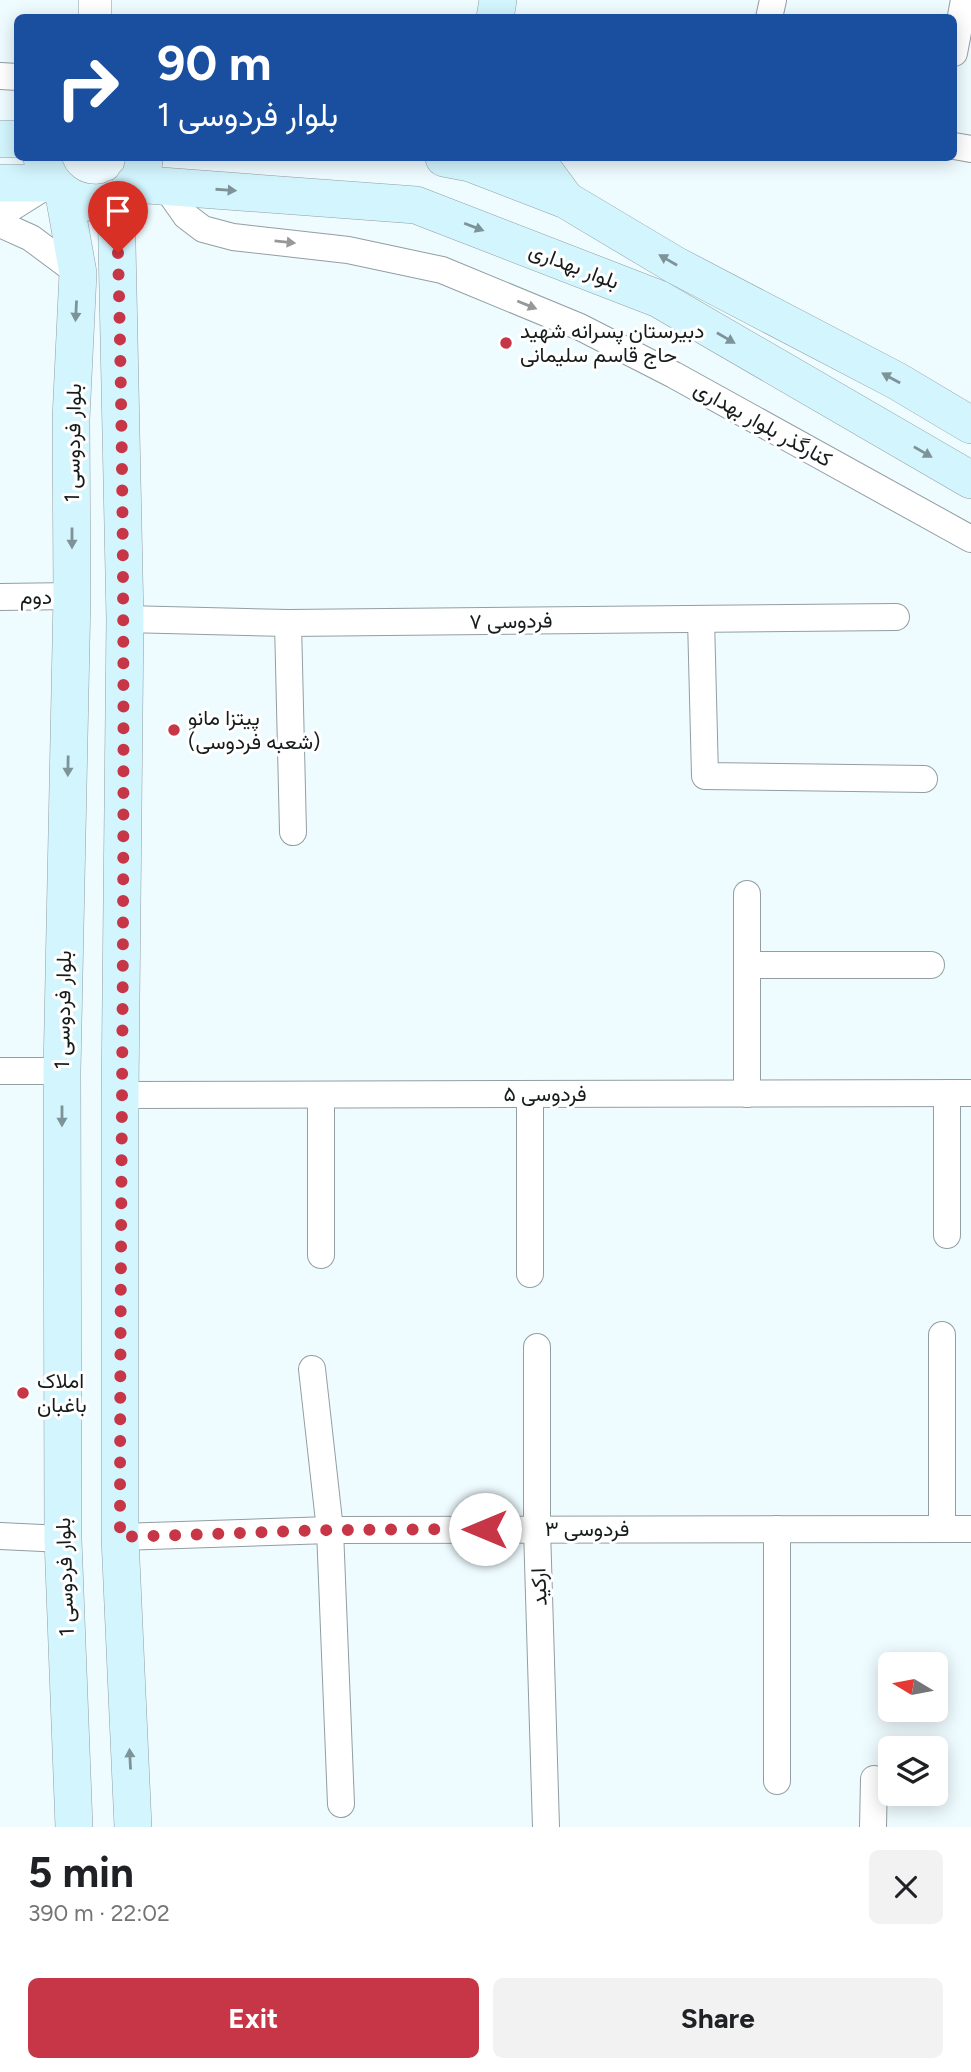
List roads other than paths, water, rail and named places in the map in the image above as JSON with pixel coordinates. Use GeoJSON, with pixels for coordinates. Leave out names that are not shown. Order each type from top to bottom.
{"type":"FeatureCollection","features":[{"type":"Feature","properties":{"kind":"main road"},"geometry":{"type":"LineString","coordinates":[[416,205],[446,187],[460,161]]}},
{"type":"Feature","properties":{"kind":"main road"},"geometry":{"type":"LineString","coordinates":[[466,161],[566,200],[675,265],[897,381],[971,425]]}},
{"type":"Feature","properties":{"kind":"main road"},"geometry":{"type":"LineString","coordinates":[[537,161],[566,200]]}},
{"type":"Feature","properties":{"kind":"main road"},"geometry":{"type":"LineString","coordinates":[[0,183],[53,178]]}},
{"type":"Feature","properties":{"kind":"main road","name":"بلوار بهداری"},"geometry":{"type":"LineString","coordinates":[[53,178],[80,202],[99,204],[140,182],[416,205],[659,299],[971,480]]}},
{"type":"Feature","properties":{"kind":"main road","name":"بلوار فردوسی 1"},"geometry":{"type":"LineString","coordinates":[[53,178],[78,273],[71,419],[72,596],[62,1071],[63,1539],[74,1827]]}},
{"type":"Feature","properties":{"kind":"main road"},"geometry":{"type":"LineString","coordinates":[[133,1827],[120,1537],[120,1096],[125,619],[123,417],[140,182]]}},
{"type":"Feature","properties":{"kind":"main road"},"geometry":{"type":"LineString","coordinates":[[71,419],[85,401],[97,400],[108,400],[123,417]]}},
{"type":"Feature","properties":{"kind":"main road"},"geometry":{"type":"LineString","coordinates":[[63,1539],[120,1537]]}},
{"type":"Feature","properties":{"kind":"street"},"geometry":{"type":"LineString","coordinates":[[957,37],[964,0]]}},
{"type":"Feature","properties":{"kind":"street"},"geometry":{"type":"LineString","coordinates":[[0,215],[53,178]]}},
{"type":"Feature","properties":{"kind":"street","name":"کنارگذر بلوار بهداری"},"geometry":{"type":"LineString","coordinates":[[140,182],[203,229],[233,237],[348,250],[442,270],[580,327],[674,375],[971,539]]}},
{"type":"Feature","properties":{"kind":"street"},"geometry":{"type":"LineString","coordinates":[[0,223],[31,238],[78,273]]}},
{"type":"Feature","properties":{"kind":"street","name":"دوم"},"geometry":{"type":"LineString","coordinates":[[0,597],[72,596]]}},
{"type":"Feature","properties":{"kind":"street","name":"فردوسی ۷"},"geometry":{"type":"LineString","coordinates":[[125,619],[288,623],[896,617]]}},
{"type":"Feature","properties":{"kind":"street"},"geometry":{"type":"LineString","coordinates":[[701,619],[705,776],[924,779]]}},
{"type":"Feature","properties":{"kind":"street"},"geometry":{"type":"LineString","coordinates":[[288,623],[293,832]]}},
{"type":"Feature","properties":{"kind":"street"},"geometry":{"type":"LineString","coordinates":[[747,894],[747,1094]]}},
{"type":"Feature","properties":{"kind":"street"},"geometry":{"type":"LineString","coordinates":[[747,965],[931,965]]}},
{"type":"Feature","properties":{"kind":"street"},"geometry":{"type":"LineString","coordinates":[[0,1071],[62,1071]]}},
{"type":"Feature","properties":{"kind":"street"},"geometry":{"type":"LineString","coordinates":[[947,1235],[959,1093]]}},
{"type":"Feature","properties":{"kind":"street","name":"فردوسی ۵"},"geometry":{"type":"LineString","coordinates":[[120,1096],[959,1093]]}},
{"type":"Feature","properties":{"kind":"street"},"geometry":{"type":"LineString","coordinates":[[530,1094],[530,1274]]}},
{"type":"Feature","properties":{"kind":"street"},"geometry":{"type":"LineString","coordinates":[[321,1095],[321,1255]]}},
{"type":"Feature","properties":{"kind":"street"},"geometry":{"type":"LineString","coordinates":[[942,1335],[942,1529]]}},
{"type":"Feature","properties":{"kind":"street","name":"ارکید"},"geometry":{"type":"LineString","coordinates":[[537,1348],[537,1529],[546,1827]]}},
{"type":"Feature","properties":{"kind":"street"},"geometry":{"type":"LineString","coordinates":[[312,1369],[330,1530],[341,1804]]}},
{"type":"Feature","properties":{"kind":"street"},"geometry":{"type":"LineString","coordinates":[[777,1529],[777,1781]]}},
{"type":"Feature","properties":{"kind":"street","name":"فردوسی ۳"},"geometry":{"type":"LineString","coordinates":[[120,1537],[330,1530],[971,1529]]}},
{"type":"Feature","properties":{"kind":"street"},"geometry":{"type":"LineString","coordinates":[[0,1536],[63,1539]]}},
{"type":"Feature","properties":{"kind":"street"},"geometry":{"type":"LineString","coordinates":[[873,1827],[874,1779]]}},
{"type":"Feature","properties":{"kind":"place","name":"دبیرستان پسرانه شهید حاج قاسم سلیمانی"},"geometry":{"type":"Point","coordinates":[506,343]}},
{"type":"Feature","properties":{"kind":"place","name":"پیتزا مانو (شعبه فردوسی)"},"geometry":{"type":"Point","coordinates":[174,730]}},
{"type":"Feature","properties":{"kind":"place","name":"املاک باغبان"},"geometry":{"type":"Point","coordinates":[23,1393]}}]}
